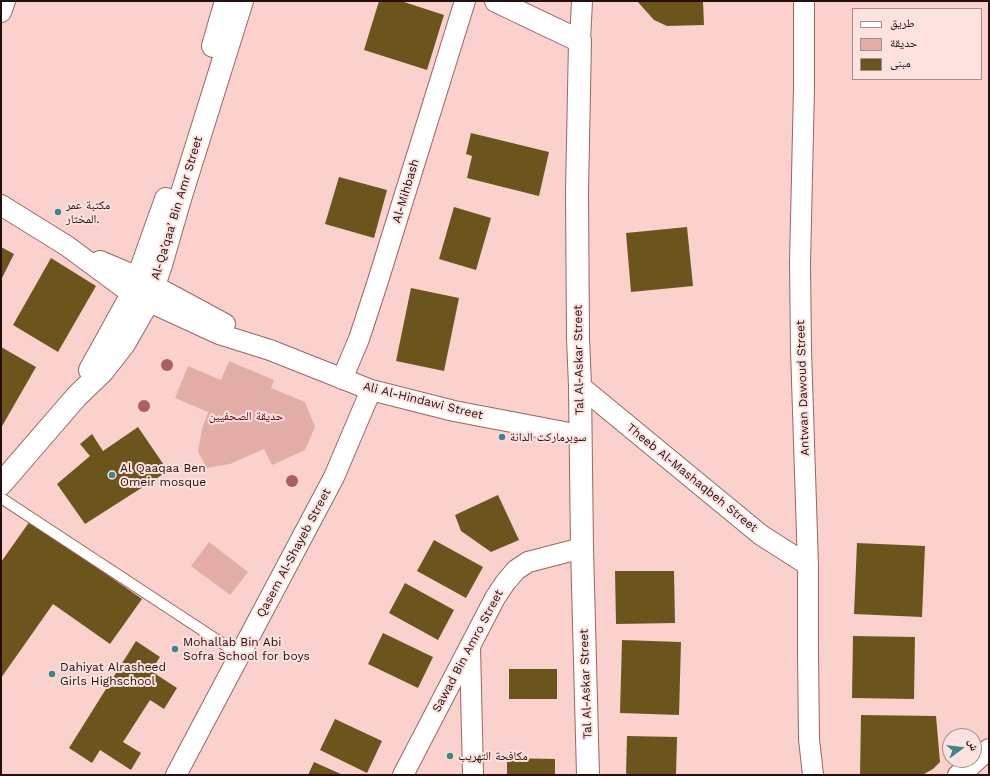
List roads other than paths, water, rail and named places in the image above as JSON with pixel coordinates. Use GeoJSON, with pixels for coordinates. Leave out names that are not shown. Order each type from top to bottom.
{"type":"FeatureCollection","features":[{"type":"Feature","properties":{"kind":"street"},"geometry":{"type":"LineString","coordinates":[[1,12],[5,1]]}},
{"type":"Feature","properties":{"kind":"street","name":"Al-Qa’qaa’ Bin Amr Street"},"geometry":{"type":"LineString","coordinates":[[4,476],[77,396],[104,372],[124,344],[143,290],[168,193],[226,1]]}},
{"type":"Feature","properties":{"kind":"street","name":"Al-Qa’qaa’ Bin Amr Street"},"geometry":{"type":"LineString","coordinates":[[143,290],[161,265],[242,1]]}},
{"type":"Feature","properties":{"kind":"street","name":"Al-Mihbash"},"geometry":{"type":"LineString","coordinates":[[342,379],[377,284],[465,1]]}},
{"type":"Feature","properties":{"kind":"street"},"geometry":{"type":"LineString","coordinates":[[496,1],[580,41],[582,1]]}},
{"type":"Feature","properties":{"kind":"street","name":"Antwan Dawoud Street"},"geometry":{"type":"LineString","coordinates":[[804,1],[804,88],[800,272],[801,358],[808,565],[809,732],[813,775]]}},
{"type":"Feature","properties":{"kind":"street","name":"Tal Al-Askar Street"},"geometry":{"type":"LineString","coordinates":[[580,41],[577,192],[578,338],[588,775]]}},
{"type":"Feature","properties":{"kind":"street","name":"Ali Al-Hindawi Street"},"geometry":{"type":"LineString","coordinates":[[1,204],[67,246],[219,334],[270,350],[371,390],[454,411],[580,435]]}},
{"type":"Feature","properties":{"kind":"street","name":"Theeb Al-Mashaqbeh Street"},"geometry":{"type":"LineString","coordinates":[[580,386],[761,535],[808,565]]}},
{"type":"Feature","properties":{"kind":"street","name":"Qasem Al-Shayeb Street"},"geometry":{"type":"LineString","coordinates":[[176,775],[334,477],[371,390]]}},
{"type":"Feature","properties":{"kind":"street","name":"Sawad Bin Amro Street"},"geometry":{"type":"LineString","coordinates":[[402,775],[495,598],[505,583],[516,570],[528,562],[582,548]]}},
{"type":"Feature","properties":{"kind":"street"},"geometry":{"type":"LineString","coordinates":[[470,645],[473,775]]}},
{"type":"Feature","properties":{"kind":"street"},"geometry":{"type":"LineString","coordinates":[[958,775],[989,749]]}},
{"type":"Feature","properties":{"kind":"lane"},"geometry":{"type":"LineString","coordinates":[[1,498],[240,655]]}},
{"type":"Feature","properties":{"kind":"place","name":"مكتبة عمر المختار."},"geometry":{"type":"Point","coordinates":[58,212]}},
{"type":"Feature","properties":{"kind":"place","name":"سوبرماركت الدانة"},"geometry":{"type":"Point","coordinates":[502,437]}},
{"type":"Feature","properties":{"kind":"place","name":"Al Qaaqaa Ben Omeir mosque"},"geometry":{"type":"Point","coordinates":[112,475]}},
{"type":"Feature","properties":{"kind":"place","name":"Mohallab Bin Abi Sofra School for boys"},"geometry":{"type":"Point","coordinates":[175,649]}},
{"type":"Feature","properties":{"kind":"place","name":"Dahiyat Alrasheed Girls Highschool"},"geometry":{"type":"Point","coordinates":[52,674]}},
{"type":"Feature","properties":{"kind":"place","name":"مكافحة التهريب"},"geometry":{"type":"Point","coordinates":[450,756]}},
{"type":"Feature","properties":{"kind":"park label","name":"حديقة الصحفيين"},"geometry":{"type":"Point","coordinates":[246,416]}}]}
